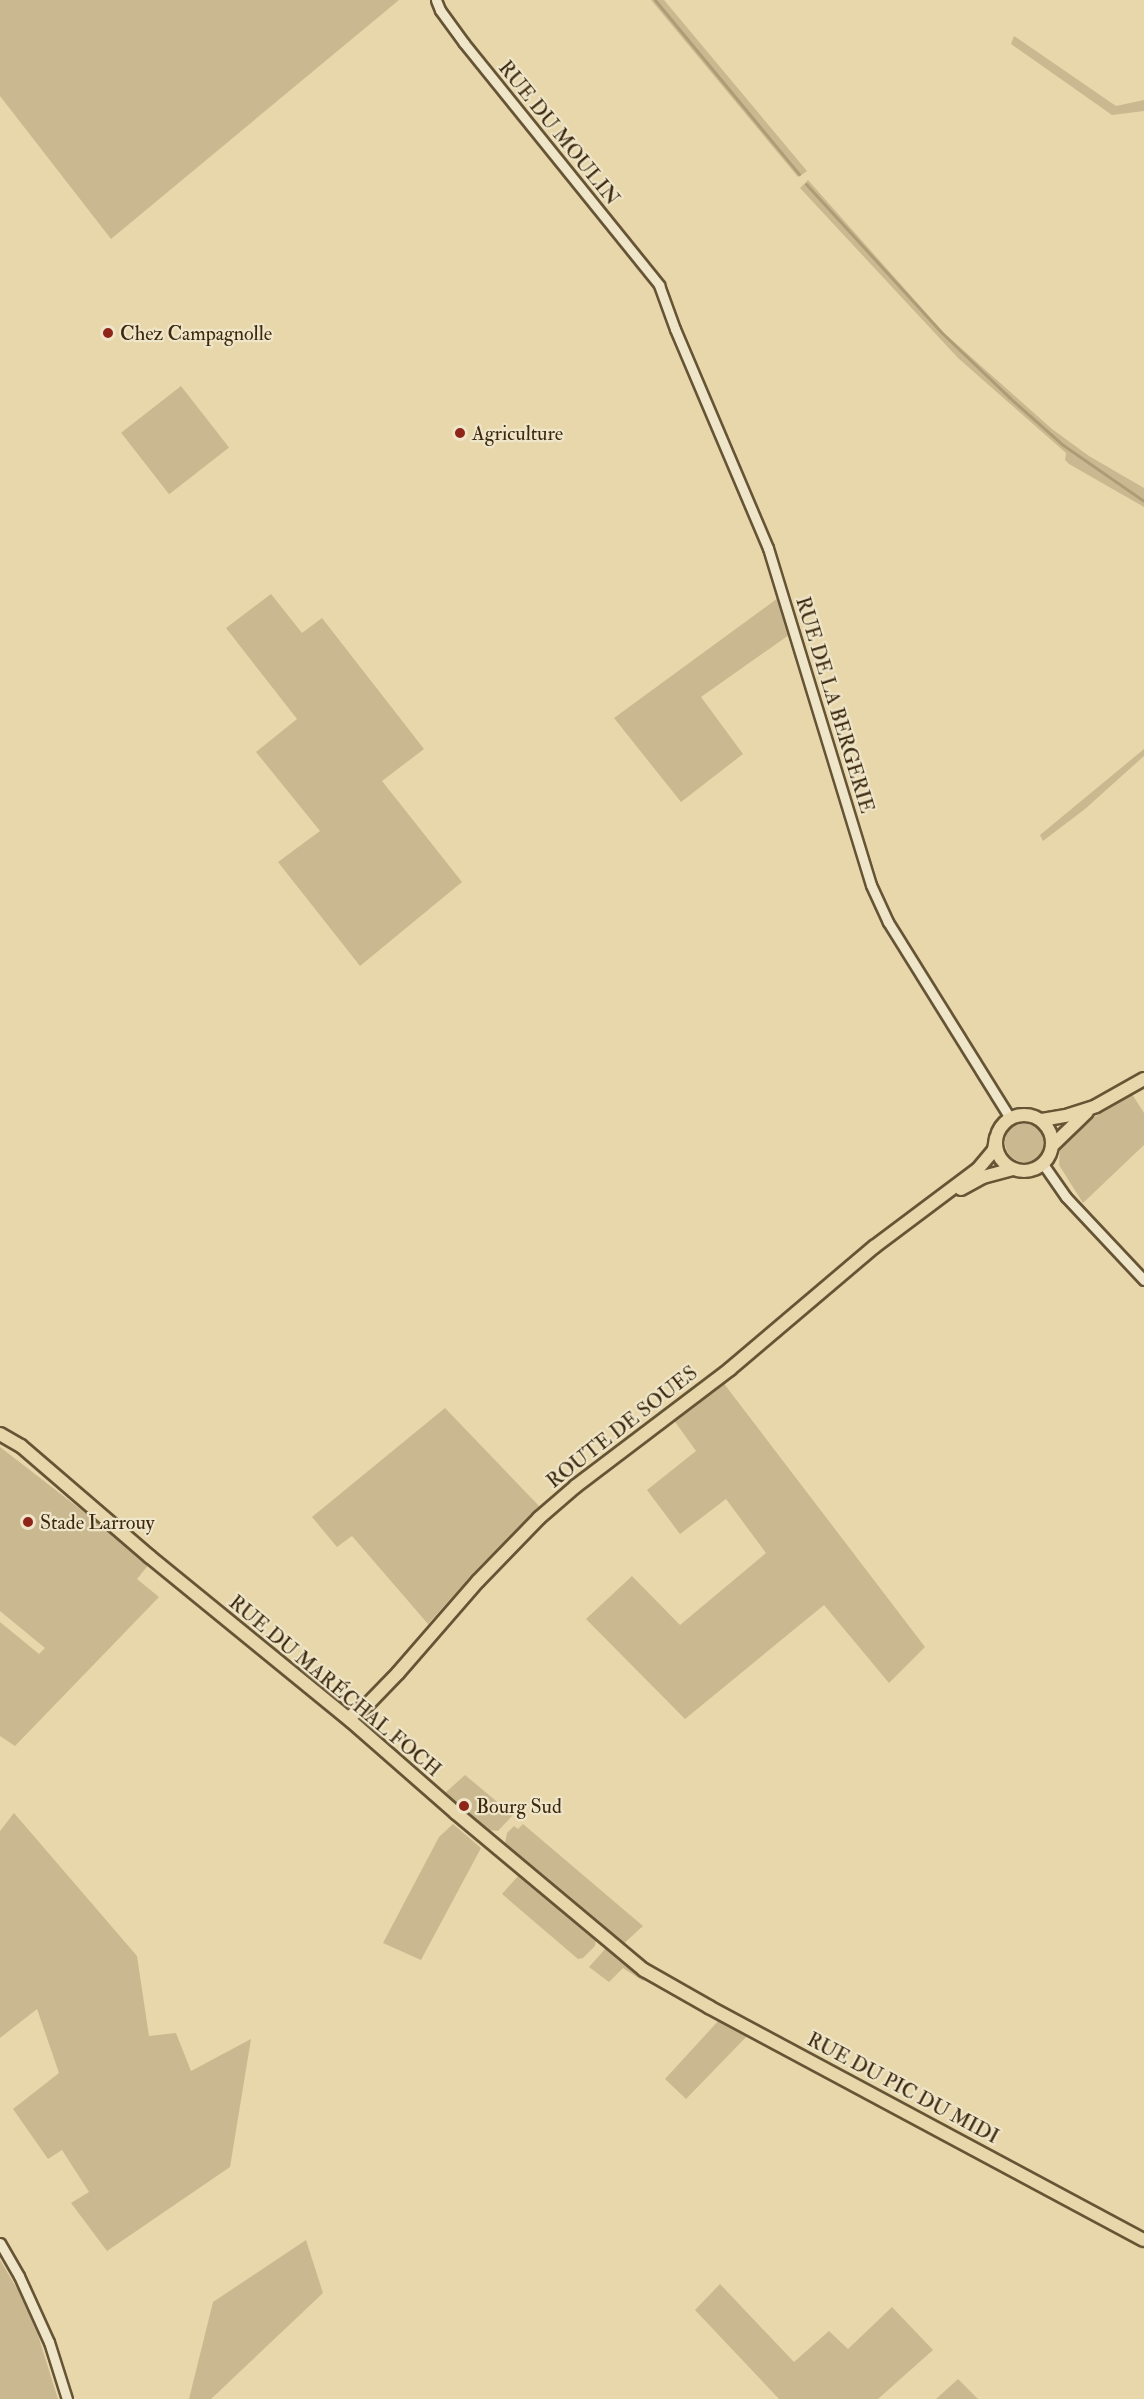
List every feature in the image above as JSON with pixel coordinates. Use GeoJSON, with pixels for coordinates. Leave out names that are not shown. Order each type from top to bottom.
{"type":"FeatureCollection","features":[{"type":"Feature","properties":{"kind":"main road"},"geometry":{"type":"LineString","coordinates":[[1095,1106],[1054,1144],[1043,1164],[1035,1170],[1022,1172],[1013,1169],[999,1157],[996,1138],[1001,1127],[1010,1118],[1023,1114],[1042,1120],[1069,1115],[1095,1106],[1144,1078]]}},
{"type":"Feature","properties":{"kind":"main road"},"geometry":{"type":"LineString","coordinates":[[1042,1120],[1051,1133],[1054,1144]]}},
{"type":"Feature","properties":{"kind":"main road","name":"ROUTE DE SOUES"},"geometry":{"type":"LineString","coordinates":[[348,1718],[381,1690],[478,1581],[546,1511],[730,1370],[850,1266],[946,1194],[984,1162],[994,1150],[996,1138]]}},
{"type":"Feature","properties":{"kind":"main road","name":"ROUTE DE SOUES"},"geometry":{"type":"LineString","coordinates":[[946,1194],[959,1191],[983,1177],[1013,1169]]}},
{"type":"Feature","properties":{"kind":"main road","name":"RUE DU MARÉCHAL FOCH"},"geometry":{"type":"LineString","coordinates":[[0,1434],[21,1446],[150,1557],[348,1718],[456,1813],[644,1970]]}},
{"type":"Feature","properties":{"kind":"main road","name":"RUE DU PIC DU MIDI"},"geometry":{"type":"LineString","coordinates":[[644,1970],[1144,2240]]}},
{"type":"Feature","properties":{"kind":"street","name":"RUE DU MOULIN"},"geometry":{"type":"LineString","coordinates":[[436,0],[440,10],[461,40],[659,285]]}},
{"type":"Feature","properties":{"kind":"street","name":"RUE DE LA BERGERIE"},"geometry":{"type":"LineString","coordinates":[[659,285],[675,329],[768,548],[871,885],[888,922],[1010,1118]]}},
{"type":"Feature","properties":{"kind":"street"},"geometry":{"type":"LineString","coordinates":[[1043,1164],[1066,1197],[1144,1280]]}},
{"type":"Feature","properties":{"kind":"street"},"geometry":{"type":"LineString","coordinates":[[0,2243],[19,2276],[49,2342],[66,2399]]}},
{"type":"Feature","properties":{"kind":"shaded area"},"geometry":{"type":"Polygon","coordinates":[[[0,0],[399,0],[111,239],[0,96],[0,0]]]}},
{"type":"Feature","properties":{"kind":"shaded area"},"geometry":{"type":"Polygon","coordinates":[[[651,0],[664,0],[807,171],[798,177],[651,0]]]}},
{"type":"Feature","properties":{"kind":"shaded area"},"geometry":{"type":"Polygon","coordinates":[[[1014,36],[1116,106],[1144,100],[1144,111],[1112,115],[1011,44],[1014,36]]]}},
{"type":"Feature","properties":{"kind":"shaded area"},"geometry":{"type":"Polygon","coordinates":[[[808,180],[944,333],[1052,429],[1089,456],[1144,488],[1144,507],[1069,464],[1065,460],[1066,453],[958,358],[800,188],[808,180]]]}},
{"type":"Feature","properties":{"kind":"shaded area"},"geometry":{"type":"Polygon","coordinates":[[[181,386],[229,447],[169,494],[121,433],[181,386]]]}},
{"type":"Feature","properties":{"kind":"shaded area"},"geometry":{"type":"Polygon","coordinates":[[[271,594],[302,633],[322,618],[424,749],[382,781],[462,882],[360,966],[278,862],[320,831],[256,752],[297,719],[226,628],[271,594]]]}},
{"type":"Feature","properties":{"kind":"shaded area"},"geometry":{"type":"Polygon","coordinates":[[[778,598],[789,635],[701,697],[743,754],[681,802],[614,718],[778,598]]]}},
{"type":"Feature","properties":{"kind":"shaded area"},"geometry":{"type":"Polygon","coordinates":[[[1144,749],[1144,756],[1085,809],[1043,841],[1040,835],[1144,749]]]}},
{"type":"Feature","properties":{"kind":"shaded area"},"geometry":{"type":"Polygon","coordinates":[[[1132,1094],[1144,1113],[1144,1145],[1083,1203],[1059,1165],[1060,1146],[1083,1124],[1132,1094]]]}},
{"type":"Feature","properties":{"kind":"shaded area"},"geometry":{"type":"Polygon","coordinates":[[[1025,1122],[1039,1128],[1045,1142],[1039,1156],[1025,1162],[1011,1156],[1005,1142],[1011,1128],[1025,1122]]]}},
{"type":"Feature","properties":{"kind":"shaded area"},"geometry":{"type":"Polygon","coordinates":[[[722,1381],[925,1647],[889,1683],[824,1605],[685,1719],[586,1619],[632,1576],[680,1625],[766,1553],[726,1499],[680,1534],[647,1490],[696,1451],[673,1419],[722,1381]]]}},
{"type":"Feature","properties":{"kind":"shaded area"},"geometry":{"type":"Polygon","coordinates":[[[445,1408],[540,1507],[480,1566],[428,1624],[352,1536],[337,1547],[312,1517],[445,1408]]]}},
{"type":"Feature","properties":{"kind":"shaded area"},"geometry":{"type":"Polygon","coordinates":[[[0,1447],[150,1563],[137,1579],[159,1597],[15,1746],[0,1736],[0,1622],[39,1654],[45,1648],[0,1611],[0,1447]]]}},
{"type":"Feature","properties":{"kind":"shaded area"},"geometry":{"type":"Polygon","coordinates":[[[465,1775],[513,1815],[498,1831],[489,1830],[445,1793],[465,1775]]]}},
{"type":"Feature","properties":{"kind":"shaded area"},"geometry":{"type":"Polygon","coordinates":[[[14,1813],[137,1956],[149,2036],[176,2033],[191,2071],[251,2039],[230,2167],[107,2251],[71,2203],[89,2192],[62,2150],[48,2159],[13,2109],[59,2073],[37,2009],[0,2038],[0,1831],[14,1813]]]}},
{"type":"Feature","properties":{"kind":"shaded area"},"geometry":{"type":"Polygon","coordinates":[[[453,1824],[481,1848],[421,1960],[383,1943],[439,1837],[453,1824]]]}},
{"type":"Feature","properties":{"kind":"shaded area"},"geometry":{"type":"Polygon","coordinates":[[[523,1824],[643,1926],[621,1946],[509,1850],[505,1843],[507,1833],[514,1826],[518,1829],[523,1824]]]}},
{"type":"Feature","properties":{"kind":"shaded area"},"geometry":{"type":"Polygon","coordinates":[[[519,1875],[596,1939],[595,1946],[583,1958],[578,1959],[502,1894],[519,1875]]]}},
{"type":"Feature","properties":{"kind":"shaded area"},"geometry":{"type":"Polygon","coordinates":[[[606,1948],[647,1977],[643,1981],[623,1968],[609,1982],[589,1967],[606,1948]]]}},
{"type":"Feature","properties":{"kind":"shaded area"},"geometry":{"type":"Polygon","coordinates":[[[720,2019],[749,2034],[686,2099],[665,2079],[720,2019]]]}},
{"type":"Feature","properties":{"kind":"shaded area"},"geometry":{"type":"Polygon","coordinates":[[[306,2240],[323,2293],[211,2399],[189,2399],[213,2302],[306,2240]]]}},
{"type":"Feature","properties":{"kind":"shaded area"},"geometry":{"type":"Polygon","coordinates":[[[0,2260],[19,2292],[38,2335],[58,2399],[0,2399],[0,2260]]]}},
{"type":"Feature","properties":{"kind":"shaded area"},"geometry":{"type":"Polygon","coordinates":[[[720,2284],[794,2362],[829,2331],[848,2349],[892,2307],[933,2350],[878,2399],[779,2399],[695,2310],[720,2284]]]}},
{"type":"Feature","properties":{"kind":"shaded area"},"geometry":{"type":"Polygon","coordinates":[[[958,2379],[978,2399],[936,2399],[958,2379]]]}},
{"type":"Feature","properties":{"kind":"waterway"},"geometry":{"type":"LineString","coordinates":[[655,0],[799,174]]}},
{"type":"Feature","properties":{"kind":"waterway"},"geometry":{"type":"LineString","coordinates":[[806,184],[941,332],[1010,398],[1063,445],[1144,501]]}},
{"type":"Feature","properties":{"kind":"place","name":"Chez Campagnolle"},"geometry":{"type":"Point","coordinates":[108,333]}},
{"type":"Feature","properties":{"kind":"place","name":"Agriculture"},"geometry":{"type":"Point","coordinates":[460,433]}},
{"type":"Feature","properties":{"kind":"place","name":"Stade Larrouy"},"geometry":{"type":"Point","coordinates":[28,1522]}},
{"type":"Feature","properties":{"kind":"place","name":"Bourg Sud"},"geometry":{"type":"Point","coordinates":[464,1806]}}]}
